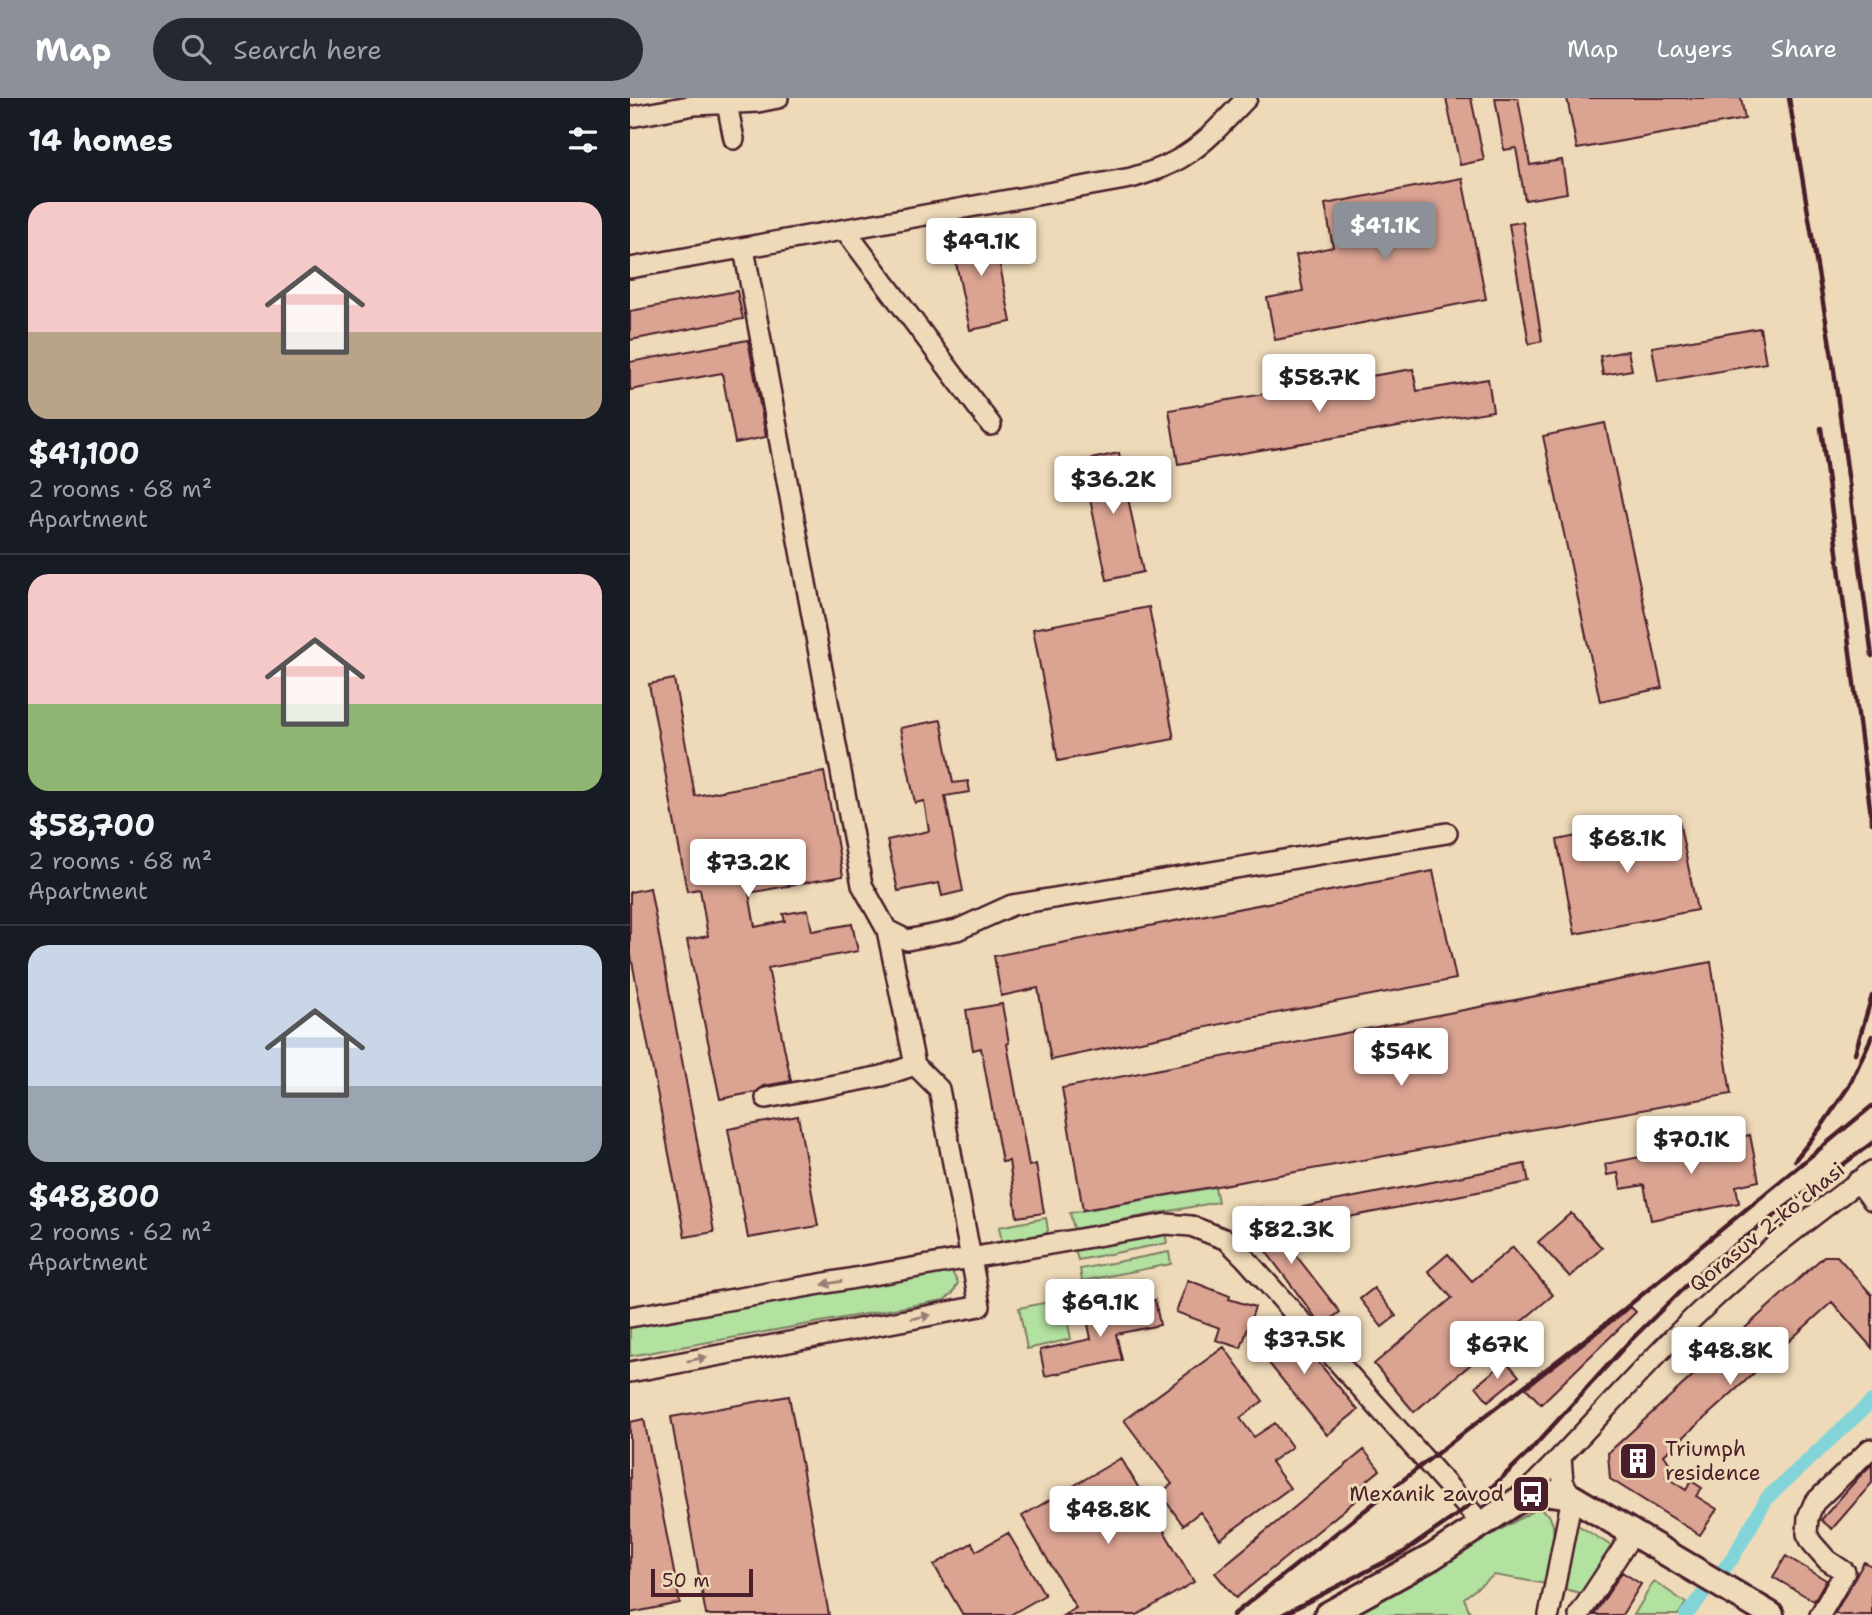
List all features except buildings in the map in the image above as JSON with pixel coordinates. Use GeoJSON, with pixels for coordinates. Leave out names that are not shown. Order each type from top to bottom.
{"type":"FeatureCollection","features":[{"type":"Feature","properties":{"kind":"main road"},"geometry":{"type":"LineString","coordinates":[[1327,1615],[1433,1557],[1517,1501],[1531,1494],[1546,1492],[1572,1497],[1770,1615]]}},
{"type":"Feature","properties":{"kind":"street"},"geometry":{"type":"LineString","coordinates":[[630,117],[694,105],[758,102],[778,98]]}},
{"type":"Feature","properties":{"kind":"street"},"geometry":{"type":"LineString","coordinates":[[630,268],[1131,178],[1159,169],[1185,156],[1204,142],[1247,98]]}},
{"type":"Feature","properties":{"kind":"street"},"geometry":{"type":"LineString","coordinates":[[727,104],[734,139]]}},
{"type":"Feature","properties":{"kind":"street"},"geometry":{"type":"LineString","coordinates":[[845,230],[991,425]]}},
{"type":"Feature","properties":{"kind":"street"},"geometry":{"type":"LineString","coordinates":[[630,1372],[981,1306],[939,1089],[915,1065],[887,930],[862,885],[744,249]]}},
{"type":"Feature","properties":{"kind":"street"},"geometry":{"type":"LineString","coordinates":[[887,930],[907,940],[957,930],[1012,905],[1447,832]]}},
{"type":"Feature","properties":{"kind":"street"},"geometry":{"type":"LineString","coordinates":[[766,1098],[882,1076],[915,1065]]}},
{"type":"Feature","properties":{"kind":"street"},"geometry":{"type":"LineString","coordinates":[[1865,1176],[1872,1200]]}},
{"type":"Feature","properties":{"kind":"street","name":"Qorasuv 2-koʻchasi"},"geometry":{"type":"LineString","coordinates":[[1517,1501],[1711,1300],[1865,1176]]}},
{"type":"Feature","properties":{"kind":"street"},"geometry":{"type":"LineString","coordinates":[[630,1317],[1167,1224],[1191,1226],[1227,1240],[1483,1525]]}},
{"type":"Feature","properties":{"kind":"street"},"geometry":{"type":"LineString","coordinates":[[1821,1615],[1845,1572],[1827,1560],[1812,1543],[1807,1534],[1808,1517],[1814,1503],[1870,1449]]}},
{"type":"Feature","properties":{"kind":"street"},"geometry":{"type":"LineString","coordinates":[[1549,1615],[1572,1497],[1563,1482],[1561,1458]]}},
{"type":"Feature","properties":{"kind":"street"},"geometry":{"type":"LineString","coordinates":[[1579,1615],[1633,1533]]}},
{"type":"Feature","properties":{"kind":"green space"},"geometry":{"type":"Polygon","coordinates":[[[1215,1187],[1218,1202],[1074,1229],[1070,1213],[1215,1187]]]}},
{"type":"Feature","properties":{"kind":"green space"},"geometry":{"type":"Polygon","coordinates":[[[1046,1218],[1046,1234],[1002,1242],[999,1227],[1046,1218]]]}},
{"type":"Feature","properties":{"kind":"green space"},"geometry":{"type":"Polygon","coordinates":[[[1165,1232],[1167,1243],[1078,1260],[1075,1249],[1165,1232]]]}},
{"type":"Feature","properties":{"kind":"green space"},"geometry":{"type":"Polygon","coordinates":[[[1169,1252],[1171,1264],[1082,1281],[1080,1269],[1169,1252]]]}},
{"type":"Feature","properties":{"kind":"green space"},"geometry":{"type":"Polygon","coordinates":[[[945,1270],[952,1272],[958,1283],[953,1293],[944,1300],[630,1356],[630,1324],[945,1270]]]}},
{"type":"Feature","properties":{"kind":"green space"},"geometry":{"type":"Polygon","coordinates":[[[1063,1299],[1071,1339],[1027,1349],[1019,1308],[1063,1299]]]}},
{"type":"Feature","properties":{"kind":"green space"},"geometry":{"type":"Polygon","coordinates":[[[1540,1509],[1549,1515],[1553,1525],[1554,1540],[1547,1584],[1494,1575],[1464,1598],[1471,1615],[1352,1615],[1535,1510],[1540,1509]]]}},
{"type":"Feature","properties":{"kind":"green space"},"geometry":{"type":"Polygon","coordinates":[[[1576,1524],[1613,1547],[1585,1594],[1560,1588],[1576,1524]]]}},
{"type":"Feature","properties":{"kind":"green space"},"geometry":{"type":"Polygon","coordinates":[[[1654,1581],[1686,1603],[1678,1615],[1634,1615],[1654,1581]]]}},
{"type":"Feature","properties":{"kind":"waterway"},"geometry":{"type":"LineString","coordinates":[[1686,1615],[1732,1559],[1767,1498],[1872,1401]]}},
{"type":"Feature","properties":{"kind":"railway"},"geometry":{"type":"LineString","coordinates":[[1789,98],[1833,363],[1872,656]]}},
{"type":"Feature","properties":{"kind":"railway"},"geometry":{"type":"LineString","coordinates":[[1821,428],[1872,823]]}},
{"type":"Feature","properties":{"kind":"railway"},"geometry":{"type":"LineString","coordinates":[[1855,1053],[1872,996]]}},
{"type":"Feature","properties":{"kind":"railway"},"geometry":{"type":"LineString","coordinates":[[1795,1160],[1849,1086],[1872,1036]]}},
{"type":"Feature","properties":{"kind":"railway"},"geometry":{"type":"LineString","coordinates":[[1233,1615],[1622,1311],[1872,1106]]}},
{"type":"Feature","properties":{"kind":"railway"},"geometry":{"type":"LineString","coordinates":[[1282,1615],[1404,1552],[1491,1488],[1528,1453],[1627,1344],[1704,1268],[1872,1143]]}},
{"type":"Feature","properties":{"kind":"place","name":"Triumph residence"},"geometry":{"type":"Point","coordinates":[1638,1461]}},
{"type":"Feature","properties":{"kind":"place","name":"Mexanik zavod"},"geometry":{"type":"Point","coordinates":[1531,1494]}}]}
